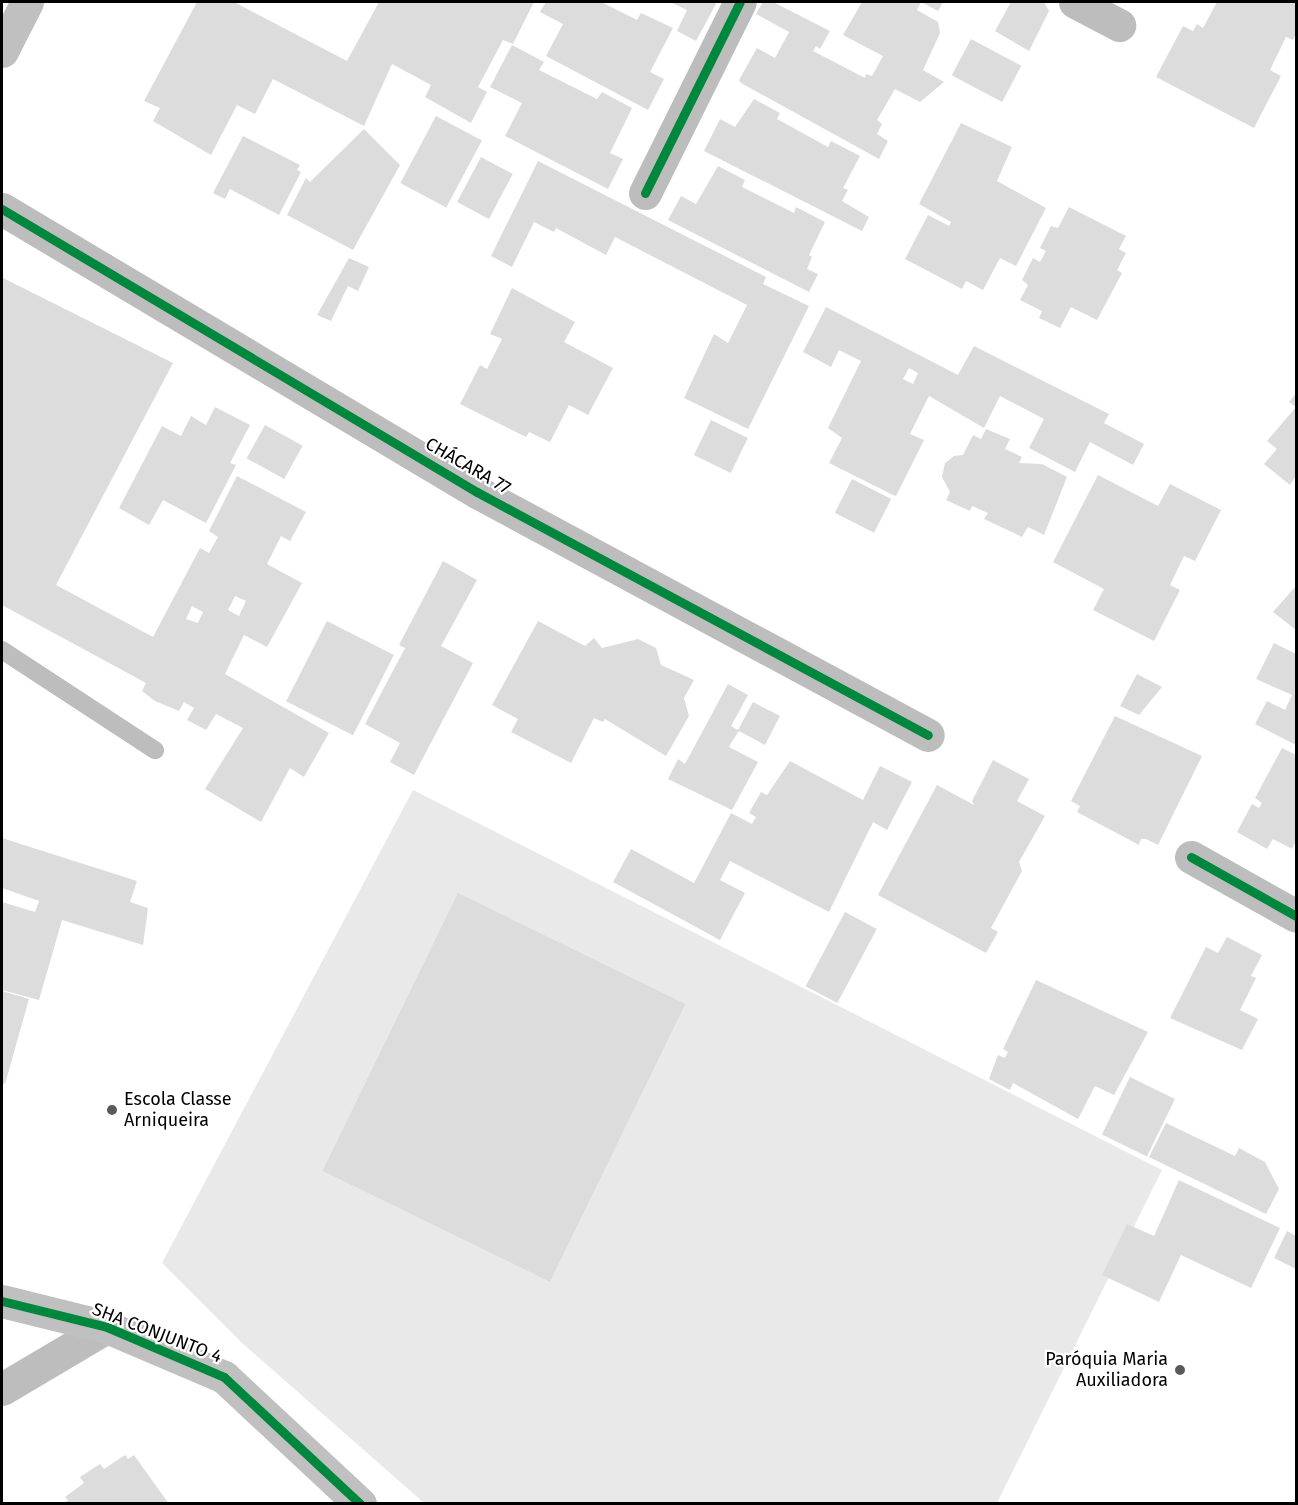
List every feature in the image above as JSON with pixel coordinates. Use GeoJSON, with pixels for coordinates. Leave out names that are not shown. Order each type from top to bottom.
{"type":"FeatureCollection","features":[{"type":"Feature","properties":{"kind":"street"},"geometry":{"type":"LineString","coordinates":[[2,51],[27,2]]}},
{"type":"Feature","properties":{"kind":"street"},"geometry":{"type":"LineString","coordinates":[[645,193],[740,2]]}},
{"type":"Feature","properties":{"kind":"street"},"geometry":{"type":"LineString","coordinates":[[1075,2],[1119,25]]}},
{"type":"Feature","properties":{"kind":"street","name":"CHÁCARA 77"},"geometry":{"type":"LineString","coordinates":[[2,209],[477,492],[928,735]]}},
{"type":"Feature","properties":{"kind":"street"},"geometry":{"type":"LineString","coordinates":[[1191,857],[1296,916]]}},
{"type":"Feature","properties":{"kind":"street","name":"SHA CONJUNTO 4"},"geometry":{"type":"LineString","coordinates":[[2,1301],[107,1327],[224,1377],[360,1503]]}},
{"type":"Feature","properties":{"kind":"street"},"geometry":{"type":"LineString","coordinates":[[2,1389],[107,1327]]}},
{"type":"Feature","properties":{"kind":"lane"},"geometry":{"type":"LineString","coordinates":[[2,650],[155,750]]}},
{"type":"Feature","properties":{"kind":"shaded area"},"geometry":{"type":"Polygon","coordinates":[[[413,790],[1162,1170],[997,1503],[424,1503],[241,1342],[162,1263],[413,790]]]}},
{"type":"Feature","properties":{"kind":"building"},"geometry":{"type":"Polygon","coordinates":[[[197,2],[234,2],[347,61],[379,2],[534,2],[513,44],[503,40],[478,87],[487,92],[471,123],[425,97],[431,85],[392,64],[364,126],[273,79],[255,114],[237,105],[211,155],[153,121],[160,108],[144,101],[197,2]]]}},
{"type":"Feature","properties":{"kind":"building"},"geometry":{"type":"Polygon","coordinates":[[[546,2],[601,2],[637,20],[641,13],[673,28],[650,72],[664,79],[648,110],[546,56],[563,24],[540,12],[546,2]]]}},
{"type":"Feature","properties":{"kind":"building"},"geometry":{"type":"Polygon","coordinates":[[[670,2],[717,2],[696,41],[677,31],[687,10],[670,2]]]}},
{"type":"Feature","properties":{"kind":"building"},"geometry":{"type":"Polygon","coordinates":[[[763,2],[773,2],[830,31],[820,49],[816,46],[813,51],[865,78],[866,74],[872,76],[883,56],[843,35],[862,2],[921,2],[917,10],[938,22],[940,33],[923,70],[944,82],[920,102],[895,89],[877,120],[882,124],[877,134],[888,141],[879,159],[741,83],[739,80],[757,48],[775,58],[789,32],[756,14],[763,2]]]}},
{"type":"Feature","properties":{"kind":"building"},"geometry":{"type":"Polygon","coordinates":[[[921,2],[943,2],[938,11],[921,2]]]}},
{"type":"Feature","properties":{"kind":"building"},"geometry":{"type":"Polygon","coordinates":[[[1011,2],[1044,2],[1049,11],[1029,51],[995,31],[1011,2]]]}},
{"type":"Feature","properties":{"kind":"building"},"geometry":{"type":"Polygon","coordinates":[[[1217,2],[1296,2],[1296,33],[1293,40],[1286,37],[1270,70],[1281,76],[1254,128],[1156,77],[1183,26],[1193,31],[1197,24],[1203,28],[1217,2]]]}},
{"type":"Feature","properties":{"kind":"building"},"geometry":{"type":"Polygon","coordinates":[[[971,39],[1021,66],[1002,102],[952,75],[971,39]]]}},
{"type":"Feature","properties":{"kind":"building"},"geometry":{"type":"Polygon","coordinates":[[[512,45],[544,62],[539,70],[597,99],[602,92],[632,108],[610,153],[623,159],[608,189],[505,136],[522,103],[490,87],[512,45]]]}},
{"type":"Feature","properties":{"kind":"building"},"geometry":{"type":"Polygon","coordinates":[[[754,99],[780,113],[777,119],[828,147],[831,141],[860,156],[843,188],[848,190],[842,201],[869,217],[862,231],[704,151],[720,119],[735,127],[754,99]]]}},
{"type":"Feature","properties":{"kind":"building"},"geometry":{"type":"Polygon","coordinates":[[[436,116],[482,140],[446,208],[400,183],[436,116]]]}},
{"type":"Feature","properties":{"kind":"building"},"geometry":{"type":"Polygon","coordinates":[[[961,123],[1012,147],[997,181],[1046,208],[1016,266],[1000,258],[983,290],[966,281],[962,289],[905,259],[928,215],[949,226],[951,222],[919,204],[961,123]]]}},
{"type":"Feature","properties":{"kind":"building"},"geometry":{"type":"Polygon","coordinates":[[[364,129],[400,165],[353,250],[287,215],[306,178],[310,182],[364,129]]]}},
{"type":"Feature","properties":{"kind":"building"},"geometry":{"type":"Polygon","coordinates":[[[243,136],[300,165],[297,170],[301,172],[279,215],[230,189],[225,199],[213,193],[243,136]]]}},
{"type":"Feature","properties":{"kind":"building"},"geometry":{"type":"Polygon","coordinates":[[[481,157],[513,174],[489,219],[457,202],[481,157]]]}},
{"type":"Feature","properties":{"kind":"building"},"geometry":{"type":"Polygon","coordinates":[[[538,161],[766,277],[763,284],[809,306],[748,429],[684,398],[714,334],[728,343],[747,305],[615,237],[606,255],[556,228],[554,232],[534,222],[512,267],[491,256],[538,161]]]}},
{"type":"Feature","properties":{"kind":"building"},"geometry":{"type":"Polygon","coordinates":[[[718,166],[745,180],[742,187],[794,213],[796,207],[825,222],[809,255],[812,257],[807,269],[818,274],[809,292],[668,220],[681,196],[696,204],[718,166]]]}},
{"type":"Feature","properties":{"kind":"building"},"geometry":{"type":"Polygon","coordinates":[[[1069,207],[1126,236],[1119,249],[1126,253],[1117,270],[1122,273],[1097,320],[1071,307],[1060,328],[1039,318],[1042,311],[1020,300],[1028,285],[1022,280],[1033,258],[1040,262],[1046,251],[1040,248],[1051,226],[1058,228],[1069,207]]]}},
{"type":"Feature","properties":{"kind":"building"},"geometry":{"type":"Polygon","coordinates":[[[349,258],[369,267],[358,291],[348,286],[331,321],[317,315],[349,258]]]}},
{"type":"Feature","properties":{"kind":"building"},"geometry":{"type":"Polygon","coordinates":[[[3,278],[173,363],[56,585],[153,637],[200,548],[209,553],[218,537],[209,531],[237,476],[306,512],[290,541],[281,536],[267,564],[302,583],[267,647],[244,635],[225,674],[329,733],[304,777],[290,768],[261,822],[205,789],[243,728],[216,714],[206,730],[187,720],[194,708],[184,702],[179,711],[155,701],[142,691],[146,683],[2,605],[3,278]],[[235,596],[228,610],[239,616],[246,601],[235,596]],[[192,606],[186,619],[198,623],[203,612],[192,606]]]}},
{"type":"Feature","properties":{"kind":"building"},"geometry":{"type":"Polygon","coordinates":[[[512,288],[575,322],[564,342],[613,368],[588,415],[569,405],[550,442],[529,432],[526,437],[460,404],[480,365],[487,369],[502,339],[490,334],[512,288]]]}},
{"type":"Feature","properties":{"kind":"building"},"geometry":{"type":"Polygon","coordinates":[[[826,307],[958,375],[974,346],[1109,414],[1104,423],[1144,444],[1133,465],[1090,442],[1075,472],[1029,448],[1044,419],[1000,396],[984,428],[929,396],[910,434],[924,440],[896,496],[829,463],[842,438],[828,428],[861,361],[839,350],[831,367],[803,352],[826,307]],[[909,368],[903,379],[913,384],[918,373],[909,368]]]}},
{"type":"Feature","properties":{"kind":"building"},"geometry":{"type":"Polygon","coordinates":[[[1296,393],[1296,407],[1289,402],[1296,393]]]}},
{"type":"Feature","properties":{"kind":"building"},"geometry":{"type":"Polygon","coordinates":[[[215,407],[250,425],[230,463],[236,465],[206,523],[163,500],[149,525],[119,508],[162,426],[181,436],[191,416],[206,425],[215,407]]]}},
{"type":"Feature","properties":{"kind":"building"},"geometry":{"type":"Polygon","coordinates":[[[1296,407],[1296,476],[1290,485],[1264,464],[1277,449],[1267,441],[1296,407]]]}},
{"type":"Feature","properties":{"kind":"building"},"geometry":{"type":"Polygon","coordinates":[[[711,420],[748,438],[731,473],[694,455],[711,420]]]}},
{"type":"Feature","properties":{"kind":"building"},"geometry":{"type":"Polygon","coordinates":[[[265,425],[303,446],[284,479],[247,458],[265,425]]]}},
{"type":"Feature","properties":{"kind":"building"},"geometry":{"type":"Polygon","coordinates":[[[986,429],[1010,439],[1005,449],[1022,457],[1019,463],[1042,464],[1067,477],[1044,535],[1028,527],[1022,537],[984,519],[988,513],[972,506],[970,511],[946,500],[950,492],[942,477],[945,463],[954,456],[963,455],[973,435],[981,439],[986,429]]]}},
{"type":"Feature","properties":{"kind":"building"},"geometry":{"type":"Polygon","coordinates":[[[1098,475],[1158,506],[1170,484],[1221,510],[1195,561],[1184,556],[1170,585],[1180,590],[1154,641],[1093,610],[1104,589],[1053,562],[1098,475]]]}},
{"type":"Feature","properties":{"kind":"building"},"geometry":{"type":"Polygon","coordinates":[[[852,479],[891,499],[874,533],[835,513],[852,479]]]}},
{"type":"Feature","properties":{"kind":"building"},"geometry":{"type":"Polygon","coordinates":[[[443,561],[477,580],[441,646],[473,663],[414,775],[390,762],[400,743],[365,724],[405,648],[399,645],[443,561]]]}},
{"type":"Feature","properties":{"kind":"building"},"geometry":{"type":"Polygon","coordinates":[[[1296,588],[1296,630],[1273,612],[1296,588]]]}},
{"type":"Feature","properties":{"kind":"building"},"geometry":{"type":"Polygon","coordinates":[[[327,621],[394,655],[353,735],[286,701],[327,621]]]}},
{"type":"Feature","properties":{"kind":"building"},"geometry":{"type":"Polygon","coordinates":[[[538,621],[585,646],[594,638],[602,648],[638,639],[656,648],[661,665],[694,680],[684,698],[689,716],[666,756],[605,719],[603,722],[594,718],[571,763],[511,732],[518,719],[492,705],[538,621]]]}},
{"type":"Feature","properties":{"kind":"building"},"geometry":{"type":"Polygon","coordinates":[[[1274,643],[1296,654],[1296,745],[1255,724],[1267,701],[1285,710],[1292,695],[1256,679],[1274,643]]]}},
{"type":"Feature","properties":{"kind":"building"},"geometry":{"type":"Polygon","coordinates":[[[1137,674],[1162,687],[1139,715],[1120,706],[1137,674]]]}},
{"type":"Feature","properties":{"kind":"building"},"geometry":{"type":"Polygon","coordinates":[[[728,684],[748,695],[731,726],[738,730],[753,702],[780,716],[765,745],[739,731],[731,743],[729,747],[758,762],[732,810],[668,779],[678,759],[685,764],[728,684]]]}},
{"type":"Feature","properties":{"kind":"building"},"geometry":{"type":"Polygon","coordinates":[[[1115,716],[1202,756],[1158,845],[1141,839],[1139,845],[1077,812],[1080,806],[1071,801],[1115,716]]]}},
{"type":"Feature","properties":{"kind":"building"},"geometry":{"type":"Polygon","coordinates":[[[1282,748],[1296,755],[1296,841],[1292,849],[1273,839],[1267,849],[1237,832],[1252,804],[1259,808],[1262,803],[1255,798],[1282,748]]]}},
{"type":"Feature","properties":{"kind":"building"},"geometry":{"type":"Polygon","coordinates":[[[993,760],[1029,779],[1017,801],[1045,816],[1019,862],[1022,871],[991,928],[998,932],[986,953],[878,895],[937,785],[974,805],[972,801],[993,760]]]}},
{"type":"Feature","properties":{"kind":"building"},"geometry":{"type":"Polygon","coordinates":[[[790,761],[863,800],[880,766],[912,782],[887,830],[873,822],[829,912],[730,861],[720,880],[745,893],[720,940],[613,882],[631,849],[694,883],[731,813],[752,824],[756,817],[749,813],[761,792],[767,795],[790,761]]]}},
{"type":"Feature","properties":{"kind":"building"},"geometry":{"type":"Polygon","coordinates":[[[2,838],[137,881],[130,902],[148,908],[143,945],[62,920],[39,1000],[2,990],[2,902],[35,912],[39,901],[2,888],[2,838]]]}},
{"type":"Feature","properties":{"kind":"building"},"geometry":{"type":"Polygon","coordinates":[[[458,893],[685,1004],[550,1282],[323,1171],[458,893]]]}},
{"type":"Feature","properties":{"kind":"building"},"geometry":{"type":"Polygon","coordinates":[[[845,912],[877,929],[837,1003],[806,986],[845,912]]]}},
{"type":"Feature","properties":{"kind":"building"},"geometry":{"type":"Polygon","coordinates":[[[1227,937],[1262,955],[1251,976],[1256,978],[1240,1010],[1258,1019],[1242,1050],[1170,1018],[1206,947],[1218,953],[1227,937]]]}},
{"type":"Feature","properties":{"kind":"building"},"geometry":{"type":"Polygon","coordinates":[[[1036,980],[1148,1032],[1114,1095],[1095,1086],[1078,1119],[1013,1083],[1010,1090],[989,1079],[998,1055],[1005,1058],[1008,1052],[1003,1049],[1036,980]]]}},
{"type":"Feature","properties":{"kind":"building"},"geometry":{"type":"Polygon","coordinates":[[[2,991],[29,999],[5,1084],[2,1083],[2,991]]]}},
{"type":"Feature","properties":{"kind":"building"},"geometry":{"type":"Polygon","coordinates":[[[1130,1077],[1175,1099],[1147,1156],[1102,1135],[1130,1077]]]}},
{"type":"Feature","properties":{"kind":"building"},"geometry":{"type":"Polygon","coordinates":[[[1166,1123],[1235,1156],[1239,1148],[1265,1162],[1279,1189],[1266,1214],[1149,1157],[1166,1123]]]}},
{"type":"Feature","properties":{"kind":"building"},"geometry":{"type":"Polygon","coordinates":[[[1179,1180],[1280,1228],[1251,1288],[1181,1255],[1159,1302],[1102,1275],[1127,1224],[1154,1236],[1179,1180]]]}},
{"type":"Feature","properties":{"kind":"building"},"geometry":{"type":"Polygon","coordinates":[[[1287,1231],[1296,1236],[1296,1269],[1274,1258],[1287,1231]]]}},
{"type":"Feature","properties":{"kind":"building"},"geometry":{"type":"Polygon","coordinates":[[[125,1455],[128,1459],[134,1455],[169,1504],[63,1504],[68,1500],[65,1497],[84,1483],[80,1477],[100,1464],[104,1469],[125,1455]]]}},
{"type":"Feature","properties":{"kind":"cycle path"},"geometry":{"type":"LineString","coordinates":[[645,193],[740,2]]}},
{"type":"Feature","properties":{"kind":"cycle path"},"geometry":{"type":"LineString","coordinates":[[2,209],[477,492],[928,735]]}},
{"type":"Feature","properties":{"kind":"cycle path"},"geometry":{"type":"LineString","coordinates":[[1191,857],[1296,916]]}},
{"type":"Feature","properties":{"kind":"cycle path"},"geometry":{"type":"LineString","coordinates":[[2,1301],[107,1327],[224,1377],[360,1504]]}},
{"type":"Feature","properties":{"kind":"place","name":"Escola Classe Arniqueira"},"geometry":{"type":"Point","coordinates":[112,1110]}},
{"type":"Feature","properties":{"kind":"place","name":"Paróquia Maria Auxiliadora"},"geometry":{"type":"Point","coordinates":[1180,1370]}}]}
